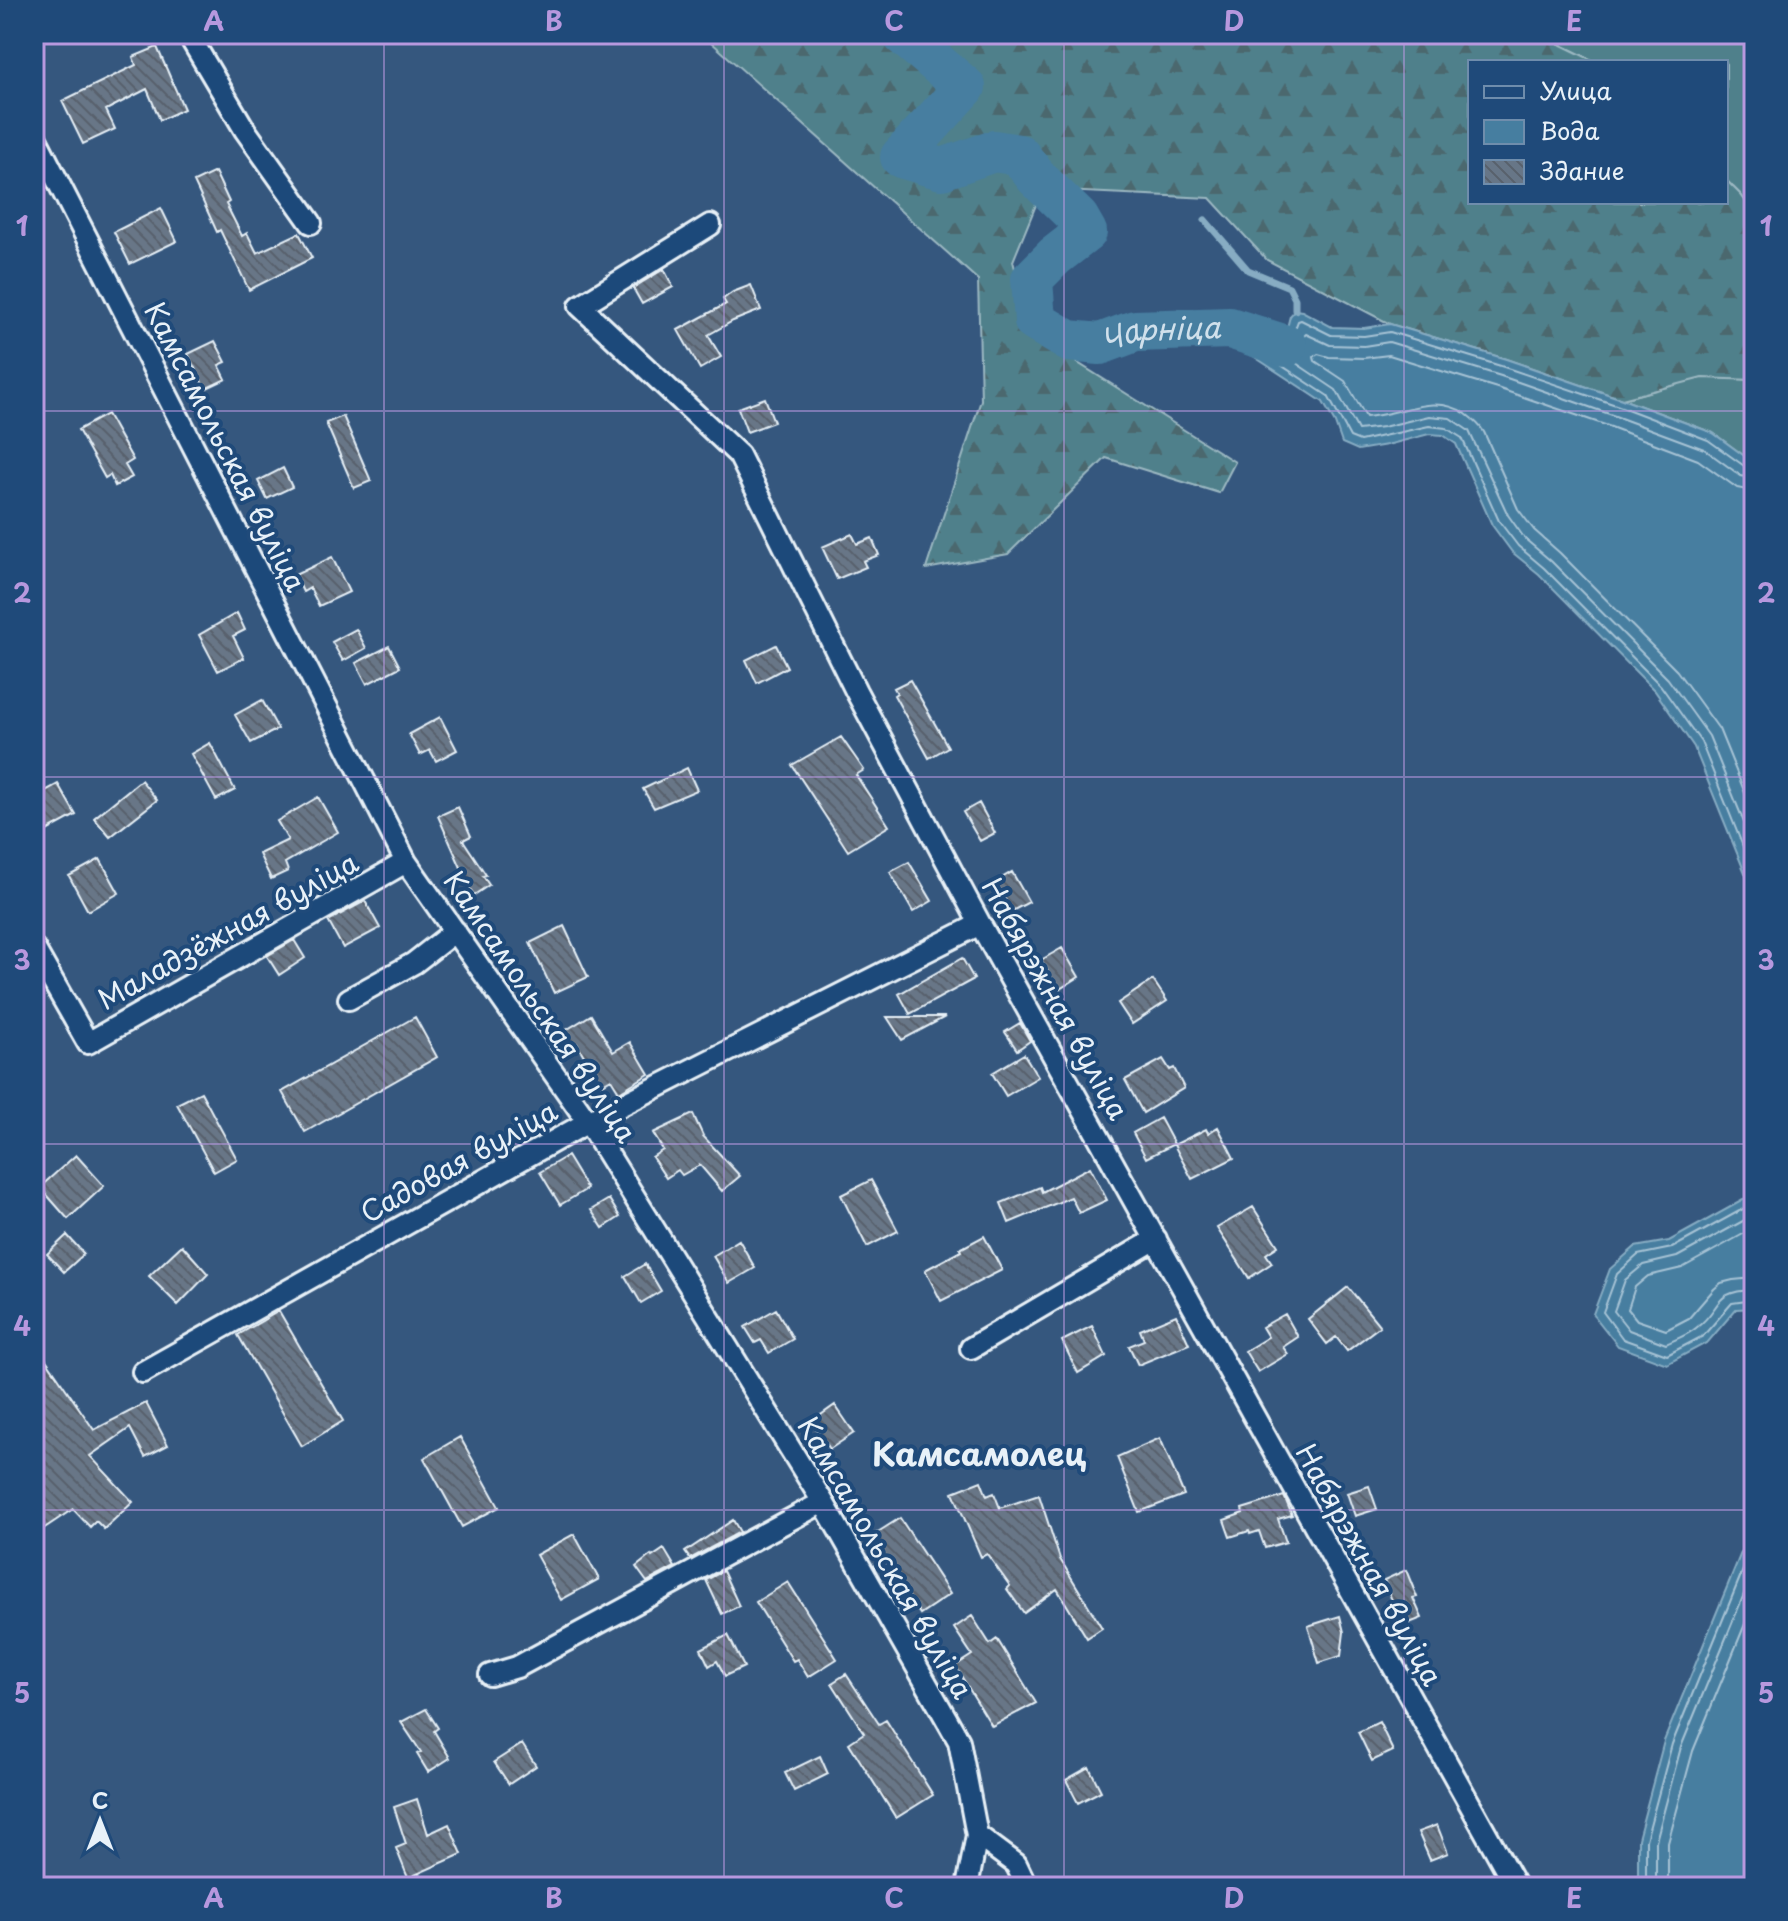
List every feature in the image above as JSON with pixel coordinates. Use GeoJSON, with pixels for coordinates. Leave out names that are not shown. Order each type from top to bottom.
{"type":"FeatureCollection","features":[{"type":"Feature","properties":{"kind":"street"},"geometry":{"type":"LineString","coordinates":[[188,34],[245,130],[311,223]]}},
{"type":"Feature","properties":{"kind":"street","name":"Камсамольская вуліца"},"geometry":{"type":"LineString","coordinates":[[34,135],[406,862],[588,1122],[823,1502],[959,1741],[977,1835]]}},
{"type":"Feature","properties":{"kind":"street","name":"Набярэжная вуліца"},"geometry":{"type":"LineString","coordinates":[[710,225],[580,306],[739,455],[856,691],[980,924],[1516,1887]]}},
{"type":"Feature","properties":{"kind":"street","name":"Маладзёжная вуліца"},"geometry":{"type":"LineString","coordinates":[[34,948],[88,1043],[406,862]]}},
{"type":"Feature","properties":{"kind":"street","name":"Садовая вуліца"},"geometry":{"type":"LineString","coordinates":[[143,1372],[588,1122],[980,924]]}},
{"type":"Feature","properties":{"kind":"street"},"geometry":{"type":"LineString","coordinates":[[349,999],[414,963],[455,931]]}},
{"type":"Feature","properties":{"kind":"street"},"geometry":{"type":"LineString","coordinates":[[971,1348],[1156,1239]]}},
{"type":"Feature","properties":{"kind":"street"},"geometry":{"type":"LineString","coordinates":[[490,1675],[517,1667],[823,1502]]}},
{"type":"Feature","properties":{"kind":"street"},"geometry":{"type":"LineString","coordinates":[[967,1887],[977,1835],[1016,1864],[1027,1887]]}},
{"type":"Feature","properties":{"kind":"green space"},"geometry":{"type":"Polygon","coordinates":[[[702,34],[1539,34],[1592,60],[1468,60],[1468,204],[1728,204],[1728,182],[1754,213],[1754,380],[1702,378],[1622,399],[1390,324],[1267,260],[1210,198],[1042,190],[1013,261],[1032,334],[1235,462],[1219,493],[1106,458],[1008,554],[926,569],[981,400],[978,280],[702,34]]]}},
{"type":"Feature","properties":{"kind":"green space"},"geometry":{"type":"Polygon","coordinates":[[[1539,34],[1754,34],[1754,213],[1728,182],[1728,60],[1592,60],[1539,34]]]}},
{"type":"Feature","properties":{"kind":"green space"},"geometry":{"type":"Polygon","coordinates":[[[1702,377],[1754,380],[1754,463],[1713,433],[1622,399],[1702,377]]]}},
{"type":"Feature","properties":{"kind":"water"},"geometry":{"type":"Polygon","coordinates":[[[1295,310],[1332,327],[1364,328],[1390,324],[1506,359],[1713,433],[1754,463],[1754,895],[1694,747],[1655,691],[1539,574],[1512,552],[1492,525],[1456,444],[1443,435],[1429,434],[1358,450],[1342,443],[1323,402],[1250,354],[1237,342],[1230,328],[1275,332],[1287,328],[1295,310]]]}},
{"type":"Feature","properties":{"kind":"water"},"geometry":{"type":"Polygon","coordinates":[[[1754,1194],[1754,1308],[1736,1309],[1708,1342],[1667,1364],[1618,1346],[1593,1314],[1610,1269],[1635,1247],[1669,1241],[1754,1194]]]}},
{"type":"Feature","properties":{"kind":"water"},"geometry":{"type":"Polygon","coordinates":[[[1754,1521],[1754,1887],[1638,1887],[1638,1839],[1664,1741],[1754,1521]]]}},
{"type":"Feature","properties":{"kind":"building"},"geometry":{"type":"Polygon","coordinates":[[[157,47],[184,109],[160,120],[147,89],[106,110],[115,129],[83,144],[62,101],[136,65],[133,57],[157,47]]]}},
{"type":"Feature","properties":{"kind":"building"},"geometry":{"type":"Polygon","coordinates":[[[215,172],[242,236],[247,233],[257,253],[299,233],[312,258],[249,290],[194,182],[215,172]]]}},
{"type":"Feature","properties":{"kind":"building"},"geometry":{"type":"Polygon","coordinates":[[[161,208],[177,241],[130,264],[114,232],[161,208]]]}},
{"type":"Feature","properties":{"kind":"building"},"geometry":{"type":"Polygon","coordinates":[[[664,269],[673,287],[642,304],[633,288],[664,269]]]}},
{"type":"Feature","properties":{"kind":"building"},"geometry":{"type":"Polygon","coordinates":[[[751,285],[761,310],[708,335],[721,357],[700,369],[678,330],[726,304],[723,299],[733,292],[751,285]]]}},
{"type":"Feature","properties":{"kind":"building"},"geometry":{"type":"Polygon","coordinates":[[[215,341],[226,362],[219,365],[226,379],[205,389],[188,354],[215,341]]]}},
{"type":"Feature","properties":{"kind":"building"},"geometry":{"type":"Polygon","coordinates":[[[765,398],[774,422],[747,432],[738,408],[765,398]]]}},
{"type":"Feature","properties":{"kind":"building"},"geometry":{"type":"Polygon","coordinates":[[[107,414],[133,460],[125,465],[132,477],[115,486],[110,475],[105,478],[78,430],[107,414]]]}},
{"type":"Feature","properties":{"kind":"building"},"geometry":{"type":"Polygon","coordinates":[[[343,416],[371,481],[354,488],[326,423],[343,416]]]}},
{"type":"Feature","properties":{"kind":"building"},"geometry":{"type":"Polygon","coordinates":[[[283,468],[292,487],[267,499],[258,481],[283,468]]]}},
{"type":"Feature","properties":{"kind":"building"},"geometry":{"type":"Polygon","coordinates":[[[852,534],[857,544],[872,538],[879,555],[863,561],[866,567],[837,579],[822,547],[852,534]]]}},
{"type":"Feature","properties":{"kind":"building"},"geometry":{"type":"Polygon","coordinates":[[[332,557],[349,592],[319,606],[310,588],[303,592],[295,575],[332,557]]]}},
{"type":"Feature","properties":{"kind":"building"},"geometry":{"type":"Polygon","coordinates":[[[237,613],[245,630],[233,636],[244,658],[218,671],[199,635],[237,613]]]}},
{"type":"Feature","properties":{"kind":"building"},"geometry":{"type":"Polygon","coordinates":[[[356,629],[366,648],[343,661],[332,642],[356,629]]]}},
{"type":"Feature","properties":{"kind":"building"},"geometry":{"type":"Polygon","coordinates":[[[776,645],[787,667],[757,683],[746,660],[776,645]]]}},
{"type":"Feature","properties":{"kind":"building"},"geometry":{"type":"Polygon","coordinates":[[[389,646],[400,667],[367,684],[356,663],[389,646]]]}},
{"type":"Feature","properties":{"kind":"building"},"geometry":{"type":"Polygon","coordinates":[[[910,680],[948,747],[929,758],[894,695],[897,693],[894,688],[910,680]]]}},
{"type":"Feature","properties":{"kind":"building"},"geometry":{"type":"Polygon","coordinates":[[[262,700],[278,729],[251,743],[235,715],[262,700]]]}},
{"type":"Feature","properties":{"kind":"building"},"geometry":{"type":"Polygon","coordinates":[[[440,717],[457,750],[436,761],[430,750],[420,755],[409,734],[440,717]]]}},
{"type":"Feature","properties":{"kind":"building"},"geometry":{"type":"Polygon","coordinates":[[[841,737],[864,770],[856,775],[889,826],[848,851],[792,765],[841,737]]]}},
{"type":"Feature","properties":{"kind":"building"},"geometry":{"type":"Polygon","coordinates":[[[210,743],[235,790],[216,800],[191,754],[210,743]]]}},
{"type":"Feature","properties":{"kind":"building"},"geometry":{"type":"Polygon","coordinates":[[[687,768],[697,790],[654,808],[643,789],[687,768]]]}},
{"type":"Feature","properties":{"kind":"building"},"geometry":{"type":"Polygon","coordinates":[[[141,780],[157,800],[110,837],[94,818],[141,780]]]}},
{"type":"Feature","properties":{"kind":"building"},"geometry":{"type":"Polygon","coordinates":[[[58,784],[76,815],[45,832],[34,812],[34,797],[58,784]]]}},
{"type":"Feature","properties":{"kind":"building"},"geometry":{"type":"Polygon","coordinates":[[[318,797],[338,832],[285,863],[288,871],[271,879],[259,854],[288,840],[277,821],[318,797]]]}},
{"type":"Feature","properties":{"kind":"building"},"geometry":{"type":"Polygon","coordinates":[[[979,803],[995,833],[980,841],[963,812],[979,803]]]}},
{"type":"Feature","properties":{"kind":"building"},"geometry":{"type":"Polygon","coordinates":[[[458,807],[471,836],[463,840],[486,875],[483,876],[489,885],[474,895],[460,874],[463,872],[438,816],[458,807]]]}},
{"type":"Feature","properties":{"kind":"building"},"geometry":{"type":"Polygon","coordinates":[[[100,859],[119,893],[88,911],[69,876],[100,859]]]}},
{"type":"Feature","properties":{"kind":"building"},"geometry":{"type":"Polygon","coordinates":[[[909,862],[932,901],[913,912],[890,872],[909,862]]]}},
{"type":"Feature","properties":{"kind":"building"},"geometry":{"type":"Polygon","coordinates":[[[1012,872],[1029,902],[1012,911],[995,882],[1012,872]]]}},
{"type":"Feature","properties":{"kind":"building"},"geometry":{"type":"Polygon","coordinates":[[[365,901],[380,928],[343,948],[328,921],[365,901]]]}},
{"type":"Feature","properties":{"kind":"building"},"geometry":{"type":"Polygon","coordinates":[[[564,926],[588,977],[554,993],[530,943],[564,926]]]}},
{"type":"Feature","properties":{"kind":"building"},"geometry":{"type":"Polygon","coordinates":[[[294,940],[305,958],[279,975],[267,956],[294,940]]]}},
{"type":"Feature","properties":{"kind":"building"},"geometry":{"type":"Polygon","coordinates":[[[1062,948],[1079,977],[1058,990],[1041,960],[1062,948]]]}},
{"type":"Feature","properties":{"kind":"building"},"geometry":{"type":"Polygon","coordinates":[[[962,958],[974,979],[910,1014],[899,994],[962,958]]]}},
{"type":"Feature","properties":{"kind":"building"},"geometry":{"type":"Polygon","coordinates":[[[1153,980],[1167,1001],[1132,1024],[1118,1003],[1153,980]]]}},
{"type":"Feature","properties":{"kind":"building"},"geometry":{"type":"Polygon","coordinates":[[[591,1015],[613,1052],[630,1042],[649,1074],[619,1092],[611,1079],[601,1085],[577,1044],[568,1050],[558,1035],[591,1015]]]}},
{"type":"Feature","properties":{"kind":"building"},"geometry":{"type":"Polygon","coordinates":[[[415,1017],[437,1057],[305,1132],[282,1092],[415,1017]]]}},
{"type":"Feature","properties":{"kind":"building"},"geometry":{"type":"Polygon","coordinates":[[[887,1017],[945,1017],[902,1040],[887,1017]]]}},
{"type":"Feature","properties":{"kind":"building"},"geometry":{"type":"Polygon","coordinates":[[[1020,1023],[1030,1041],[1017,1050],[1005,1032],[1020,1023]]]}},
{"type":"Feature","properties":{"kind":"building"},"geometry":{"type":"Polygon","coordinates":[[[1024,1054],[1038,1077],[1006,1096],[992,1073],[1024,1054]]]}},
{"type":"Feature","properties":{"kind":"building"},"geometry":{"type":"Polygon","coordinates":[[[1163,1059],[1170,1070],[1174,1068],[1184,1088],[1143,1113],[1125,1080],[1163,1059]]]}},
{"type":"Feature","properties":{"kind":"building"},"geometry":{"type":"Polygon","coordinates":[[[201,1092],[237,1159],[214,1172],[177,1104],[201,1092]]]}},
{"type":"Feature","properties":{"kind":"building"},"geometry":{"type":"Polygon","coordinates":[[[693,1114],[703,1136],[740,1176],[722,1191],[700,1165],[682,1175],[678,1170],[666,1178],[652,1157],[663,1150],[653,1133],[693,1114]]]}},
{"type":"Feature","properties":{"kind":"building"},"geometry":{"type":"Polygon","coordinates":[[[1160,1118],[1174,1144],[1146,1158],[1133,1133],[1160,1118]]]}},
{"type":"Feature","properties":{"kind":"building"},"geometry":{"type":"Polygon","coordinates":[[[1218,1127],[1234,1158],[1192,1179],[1174,1145],[1206,1129],[1208,1133],[1218,1127]]]}},
{"type":"Feature","properties":{"kind":"building"},"geometry":{"type":"Polygon","coordinates":[[[76,1155],[104,1186],[68,1219],[40,1187],[76,1155]]]}},
{"type":"Feature","properties":{"kind":"building"},"geometry":{"type":"Polygon","coordinates":[[[567,1156],[587,1189],[560,1205],[540,1172],[567,1156]]]}},
{"type":"Feature","properties":{"kind":"building"},"geometry":{"type":"Polygon","coordinates":[[[1090,1167],[1107,1200],[1079,1213],[1071,1197],[1009,1223],[1001,1203],[1040,1187],[1042,1192],[1090,1167]]]}},
{"type":"Feature","properties":{"kind":"building"},"geometry":{"type":"Polygon","coordinates":[[[871,1180],[898,1231],[867,1247],[841,1195],[871,1180]]]}},
{"type":"Feature","properties":{"kind":"building"},"geometry":{"type":"Polygon","coordinates":[[[609,1199],[620,1217],[603,1228],[591,1210],[609,1199]]]}},
{"type":"Feature","properties":{"kind":"building"},"geometry":{"type":"Polygon","coordinates":[[[1253,1207],[1278,1246],[1266,1254],[1272,1263],[1249,1278],[1217,1228],[1253,1207]]]}},
{"type":"Feature","properties":{"kind":"building"},"geometry":{"type":"Polygon","coordinates":[[[67,1235],[84,1254],[64,1272],[47,1254],[67,1235]]]}},
{"type":"Feature","properties":{"kind":"building"},"geometry":{"type":"Polygon","coordinates":[[[984,1236],[1002,1270],[941,1301],[925,1270],[984,1236]]]}},
{"type":"Feature","properties":{"kind":"building"},"geometry":{"type":"Polygon","coordinates":[[[739,1240],[755,1268],[729,1283],[713,1256],[739,1240]]]}},
{"type":"Feature","properties":{"kind":"building"},"geometry":{"type":"Polygon","coordinates":[[[182,1245],[208,1274],[178,1305],[149,1276],[182,1245]]]}},
{"type":"Feature","properties":{"kind":"building"},"geometry":{"type":"Polygon","coordinates":[[[645,1264],[661,1291],[641,1303],[625,1276],[645,1264]]]}},
{"type":"Feature","properties":{"kind":"building"},"geometry":{"type":"Polygon","coordinates":[[[1348,1287],[1380,1326],[1347,1351],[1336,1337],[1327,1344],[1308,1319],[1348,1287]]]}},
{"type":"Feature","properties":{"kind":"building"},"geometry":{"type":"Polygon","coordinates":[[[776,1309],[793,1339],[769,1353],[761,1340],[755,1343],[745,1327],[776,1309]]]}},
{"type":"Feature","properties":{"kind":"building"},"geometry":{"type":"Polygon","coordinates":[[[279,1311],[343,1421],[302,1446],[238,1335],[279,1311]]]}},
{"type":"Feature","properties":{"kind":"building"},"geometry":{"type":"Polygon","coordinates":[[[1285,1314],[1298,1337],[1283,1347],[1288,1354],[1258,1372],[1245,1351],[1268,1337],[1262,1327],[1285,1314]]]}},
{"type":"Feature","properties":{"kind":"building"},"geometry":{"type":"Polygon","coordinates":[[[1176,1315],[1189,1344],[1138,1365],[1129,1346],[1144,1340],[1140,1330],[1176,1315]]]}},
{"type":"Feature","properties":{"kind":"building"},"geometry":{"type":"Polygon","coordinates":[[[1092,1326],[1106,1356],[1078,1373],[1062,1341],[1092,1326]]]}},
{"type":"Feature","properties":{"kind":"building"},"geometry":{"type":"Polygon","coordinates":[[[34,1342],[94,1430],[146,1403],[168,1445],[145,1457],[130,1428],[90,1456],[133,1502],[104,1529],[96,1521],[90,1527],[73,1509],[34,1535],[34,1342]]]}},
{"type":"Feature","properties":{"kind":"building"},"geometry":{"type":"Polygon","coordinates":[[[835,1405],[854,1433],[830,1449],[811,1422],[835,1405]]]}},
{"type":"Feature","properties":{"kind":"building"},"geometry":{"type":"Polygon","coordinates":[[[460,1437],[499,1507],[462,1527],[424,1458],[460,1437]]]}},
{"type":"Feature","properties":{"kind":"building"},"geometry":{"type":"Polygon","coordinates":[[[1160,1438],[1184,1495],[1139,1512],[1117,1457],[1160,1438]]]}},
{"type":"Feature","properties":{"kind":"building"},"geometry":{"type":"Polygon","coordinates":[[[981,1481],[987,1496],[994,1493],[1000,1508],[1039,1495],[1060,1559],[1102,1628],[1087,1638],[1057,1589],[1024,1613],[1007,1589],[1010,1586],[987,1554],[981,1557],[953,1492],[981,1481]]]}},
{"type":"Feature","properties":{"kind":"building"},"geometry":{"type":"Polygon","coordinates":[[[1369,1486],[1377,1509],[1355,1516],[1347,1493],[1369,1486]]]}},
{"type":"Feature","properties":{"kind":"building"},"geometry":{"type":"Polygon","coordinates":[[[1284,1496],[1292,1515],[1278,1519],[1286,1542],[1265,1548],[1259,1531],[1230,1537],[1224,1520],[1243,1513],[1242,1509],[1284,1496]]]}},
{"type":"Feature","properties":{"kind":"building"},"geometry":{"type":"Polygon","coordinates":[[[900,1518],[950,1594],[920,1614],[870,1537],[900,1518]]]}},
{"type":"Feature","properties":{"kind":"building"},"geometry":{"type":"Polygon","coordinates":[[[733,1520],[740,1532],[690,1559],[685,1552],[733,1520]]]}},
{"type":"Feature","properties":{"kind":"building"},"geometry":{"type":"Polygon","coordinates":[[[574,1534],[599,1579],[561,1600],[536,1555],[574,1534]]]}},
{"type":"Feature","properties":{"kind":"building"},"geometry":{"type":"Polygon","coordinates":[[[664,1549],[675,1567],[647,1582],[636,1567],[664,1549]]]}},
{"type":"Feature","properties":{"kind":"building"},"geometry":{"type":"Polygon","coordinates":[[[1406,1570],[1422,1618],[1402,1626],[1384,1580],[1406,1570]]]}},
{"type":"Feature","properties":{"kind":"building"},"geometry":{"type":"Polygon","coordinates":[[[723,1571],[739,1606],[722,1614],[706,1580],[723,1571]]]}},
{"type":"Feature","properties":{"kind":"building"},"geometry":{"type":"Polygon","coordinates":[[[788,1582],[837,1659],[808,1677],[797,1659],[793,1661],[756,1602],[788,1582]]]}},
{"type":"Feature","properties":{"kind":"building"},"geometry":{"type":"Polygon","coordinates":[[[972,1616],[990,1644],[997,1639],[1036,1703],[992,1726],[955,1666],[972,1655],[954,1628],[972,1616]]]}},
{"type":"Feature","properties":{"kind":"building"},"geometry":{"type":"Polygon","coordinates":[[[1340,1616],[1344,1632],[1341,1656],[1319,1663],[1308,1626],[1340,1616]]]}},
{"type":"Feature","properties":{"kind":"building"},"geometry":{"type":"Polygon","coordinates":[[[728,1635],[744,1667],[725,1676],[717,1661],[709,1666],[701,1649],[728,1635]]]}},
{"type":"Feature","properties":{"kind":"building"},"geometry":{"type":"Polygon","coordinates":[[[846,1674],[879,1724],[886,1720],[933,1795],[896,1818],[849,1743],[864,1733],[832,1683],[846,1674]]]}},
{"type":"Feature","properties":{"kind":"building"},"geometry":{"type":"Polygon","coordinates":[[[426,1709],[438,1728],[434,1731],[450,1758],[428,1772],[417,1754],[421,1752],[401,1722],[426,1709]]]}},
{"type":"Feature","properties":{"kind":"building"},"geometry":{"type":"Polygon","coordinates":[[[1379,1722],[1393,1751],[1372,1761],[1358,1732],[1379,1722]]]}},
{"type":"Feature","properties":{"kind":"building"},"geometry":{"type":"Polygon","coordinates":[[[522,1744],[536,1766],[509,1784],[494,1762],[522,1744]]]}},
{"type":"Feature","properties":{"kind":"building"},"geometry":{"type":"Polygon","coordinates":[[[820,1756],[828,1774],[794,1791],[785,1773],[820,1756]]]}},
{"type":"Feature","properties":{"kind":"building"},"geometry":{"type":"Polygon","coordinates":[[[1089,1767],[1101,1791],[1078,1803],[1066,1780],[1089,1767]]]}},
{"type":"Feature","properties":{"kind":"building"},"geometry":{"type":"Polygon","coordinates":[[[417,1799],[428,1834],[449,1824],[462,1854],[408,1878],[396,1848],[406,1844],[394,1807],[417,1799]]]}},
{"type":"Feature","properties":{"kind":"building"},"geometry":{"type":"Polygon","coordinates":[[[1437,1825],[1448,1853],[1430,1860],[1418,1832],[1437,1825]]]}},
{"type":"Feature","properties":{"kind":"waterway","name":"Чарніца"},"geometry":{"type":"LineString","coordinates":[[902,34],[965,87],[901,157],[942,169],[994,151],[1019,155],[1037,178],[1078,218],[1086,232],[1032,279],[1035,321],[1069,341],[1100,344],[1135,331],[1230,328],[1286,346]]}},
{"type":"Feature","properties":{"kind":"waterway"},"geometry":{"type":"LineString","coordinates":[[1205,220],[1248,270],[1289,287],[1295,299],[1295,310]]}},
{"type":"Feature","properties":{"kind":"district","name":"Камсамолец"},"geometry":{"type":"Point","coordinates":[979,1455]}}]}
